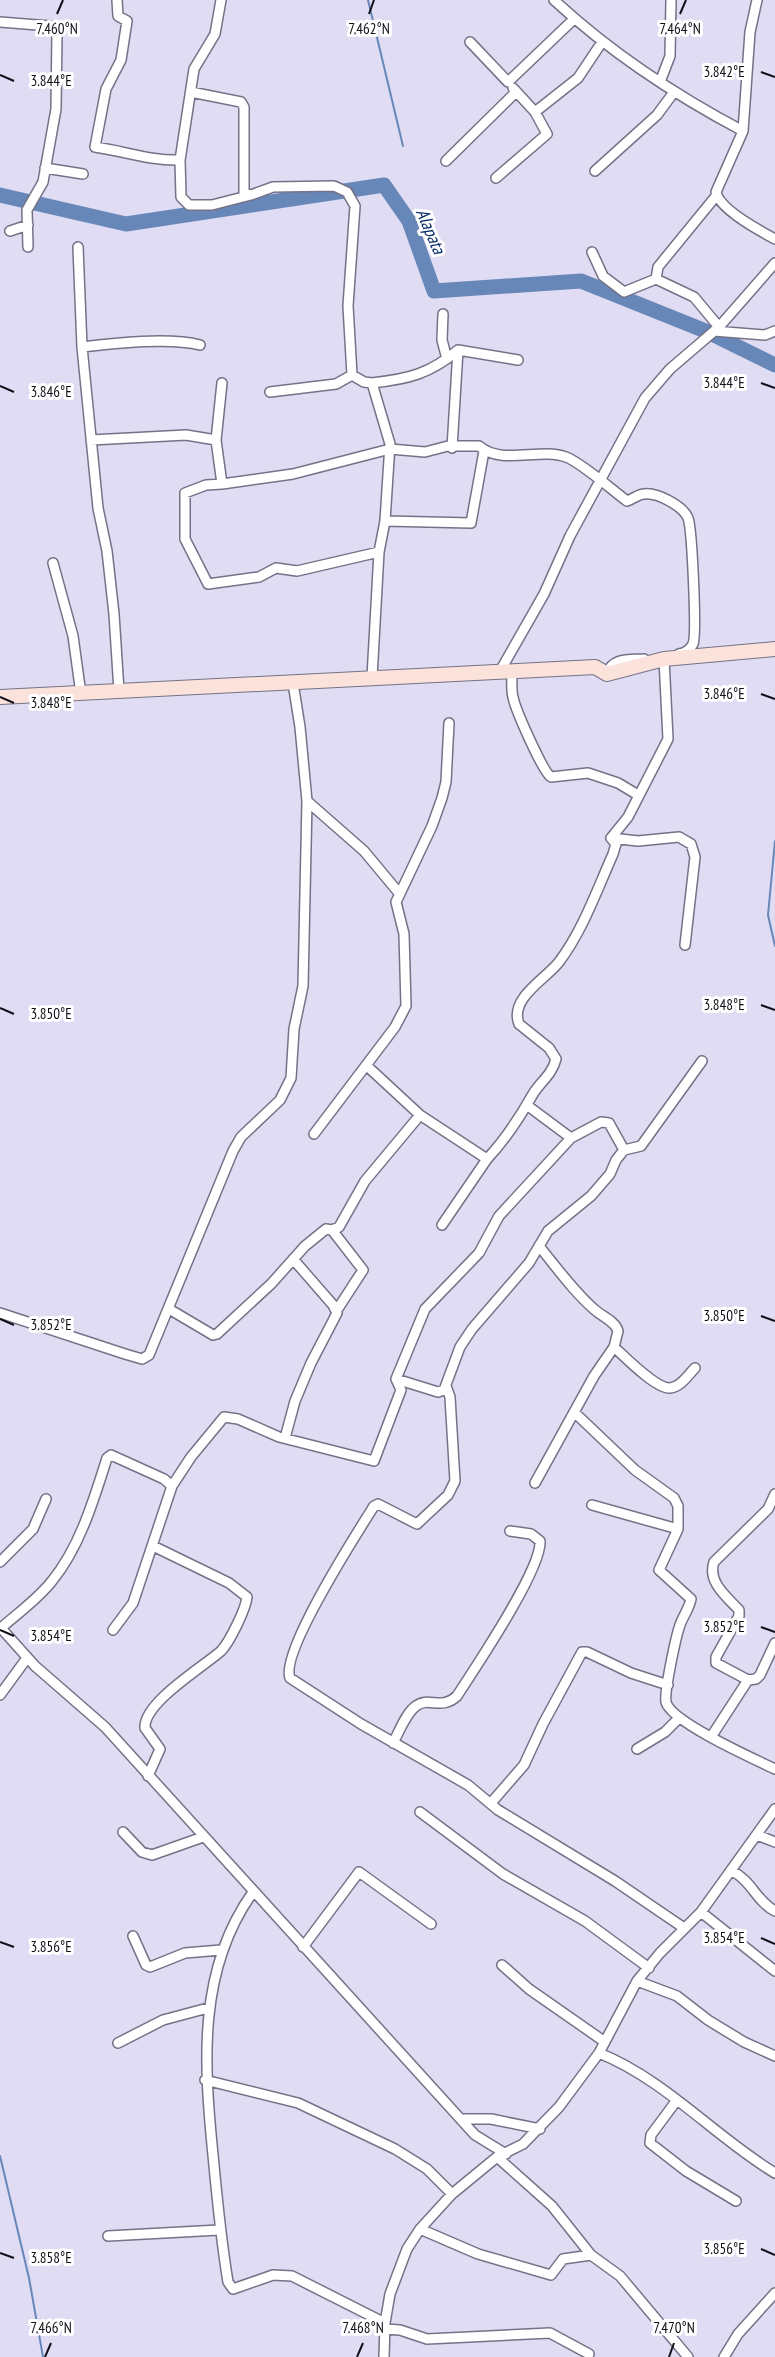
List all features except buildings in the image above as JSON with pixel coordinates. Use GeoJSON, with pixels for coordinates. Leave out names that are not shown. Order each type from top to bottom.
{"type":"FeatureCollection","features":[{"type":"Feature","properties":{"kind":"main road"},"geometry":{"type":"LineString","coordinates":[[0,697],[595,667],[608,674],[664,659],[775,649]]}},
{"type":"Feature","properties":{"kind":"street"},"geometry":{"type":"LineString","coordinates":[[117,0],[118,16],[127,21],[127,30],[122,60],[106,89],[94,147],[125,152],[138,158],[180,160]]}},
{"type":"Feature","properties":{"kind":"street"},"geometry":{"type":"LineString","coordinates":[[221,0],[215,34],[197,62],[180,160],[181,197],[189,205],[212,205],[273,187],[334,186],[347,192],[355,206],[348,306],[352,375]]}},
{"type":"Feature","properties":{"kind":"street"},"geometry":{"type":"LineString","coordinates":[[554,0],[602,42],[674,92],[743,131]]}},
{"type":"Feature","properties":{"kind":"street"},"geometry":{"type":"LineString","coordinates":[[660,82],[670,56],[671,0]]}},
{"type":"Feature","properties":{"kind":"street"},"geometry":{"type":"LineString","coordinates":[[656,279],[658,267],[717,196],[718,185],[743,131],[750,32],[757,0]]}},
{"type":"Feature","properties":{"kind":"street"},"geometry":{"type":"LineString","coordinates":[[508,82],[574,19]]}},
{"type":"Feature","properties":{"kind":"street"},"geometry":{"type":"LineString","coordinates":[[0,22],[50,26],[57,32],[56,109],[43,182],[27,210],[28,246]]}},
{"type":"Feature","properties":{"kind":"street"},"geometry":{"type":"LineString","coordinates":[[470,42],[536,112],[546,134],[496,178]]}},
{"type":"Feature","properties":{"kind":"street"},"geometry":{"type":"LineString","coordinates":[[536,112],[579,78],[602,42]]}},
{"type":"Feature","properties":{"kind":"street"},"geometry":{"type":"LineString","coordinates":[[191,92],[241,102],[244,107],[243,186],[244,193],[251,195]]}},
{"type":"Feature","properties":{"kind":"street"},"geometry":{"type":"LineString","coordinates":[[446,161],[516,92]]}},
{"type":"Feature","properties":{"kind":"street"},"geometry":{"type":"LineString","coordinates":[[595,171],[657,115],[674,92]]}},
{"type":"Feature","properties":{"kind":"street"},"geometry":{"type":"LineString","coordinates":[[45,168],[83,174]]}},
{"type":"Feature","properties":{"kind":"street"},"geometry":{"type":"LineString","coordinates":[[717,196],[741,219],[775,239]]}},
{"type":"Feature","properties":{"kind":"street"},"geometry":{"type":"LineString","coordinates":[[10,231],[28,225]]}},
{"type":"Feature","properties":{"kind":"street"},"geometry":{"type":"LineString","coordinates":[[78,247],[82,346],[98,508],[107,552],[114,614],[119,691]]}},
{"type":"Feature","properties":{"kind":"street"},"geometry":{"type":"LineString","coordinates":[[592,252],[603,276],[624,292],[656,279],[694,297],[717,329],[765,335],[775,331]]}},
{"type":"Feature","properties":{"kind":"street"},"geometry":{"type":"LineString","coordinates":[[638,795],[618,783],[588,773],[551,777],[547,774],[535,756],[530,735],[513,698],[505,673],[561,555],[645,398],[670,369],[717,329],[775,262]]}},
{"type":"Feature","properties":{"kind":"street"},"geometry":{"type":"LineString","coordinates":[[443,314],[442,340],[447,359]]}},
{"type":"Feature","properties":{"kind":"street"},"geometry":{"type":"LineString","coordinates":[[82,346],[120,342],[189,342],[200,345]]}},
{"type":"Feature","properties":{"kind":"street"},"geometry":{"type":"LineString","coordinates":[[352,375],[364,382],[372,383],[414,376],[439,366],[458,350],[518,360]]}},
{"type":"Feature","properties":{"kind":"street"},"geometry":{"type":"LineString","coordinates":[[452,448],[458,350]]}},
{"type":"Feature","properties":{"kind":"street"},"geometry":{"type":"LineString","coordinates":[[270,393],[336,384],[352,375]]}},
{"type":"Feature","properties":{"kind":"street"},"geometry":{"type":"LineString","coordinates":[[222,382],[216,440],[222,484]]}},
{"type":"Feature","properties":{"kind":"street"},"geometry":{"type":"LineString","coordinates":[[372,383],[390,449],[386,521],[379,552],[372,677]]}},
{"type":"Feature","properties":{"kind":"street"},"geometry":{"type":"LineString","coordinates":[[91,440],[186,435],[216,440]]}},
{"type":"Feature","properties":{"kind":"street"},"geometry":{"type":"LineString","coordinates":[[379,552],[297,571],[276,568],[259,578],[208,584],[185,539],[185,493],[206,485],[293,474],[390,449],[425,452],[447,446],[452,448],[479,446],[484,451],[512,455],[547,454],[567,457],[627,501],[642,494],[651,494],[676,506],[688,518],[695,608],[694,640],[684,653],[615,662],[609,667],[608,674]]}},
{"type":"Feature","properties":{"kind":"street"},"geometry":{"type":"LineString","coordinates":[[386,521],[471,523],[484,451]]}},
{"type":"Feature","properties":{"kind":"street"},"geometry":{"type":"LineString","coordinates":[[53,563],[73,636],[81,694]]}},
{"type":"Feature","properties":{"kind":"street"},"geometry":{"type":"LineString","coordinates":[[611,838],[621,828],[669,733],[664,659]]}},
{"type":"Feature","properties":{"kind":"street"},"geometry":{"type":"LineString","coordinates":[[0,1313],[142,1359],[149,1355],[237,1143],[280,1100],[291,1078],[294,1029],[303,986],[307,801],[293,683]]}},
{"type":"Feature","properties":{"kind":"street"},"geometry":{"type":"LineString","coordinates":[[314,1134],[367,1066],[395,1027],[406,1006],[404,934],[396,902],[432,826],[442,798],[446,782],[449,723]]}},
{"type":"Feature","properties":{"kind":"street"},"geometry":{"type":"LineString","coordinates":[[307,801],[364,851],[399,893]]}},
{"type":"Feature","properties":{"kind":"street"},"geometry":{"type":"LineString","coordinates":[[611,838],[638,841],[679,837],[691,844],[695,858],[685,945]]}},
{"type":"Feature","properties":{"kind":"street"},"geometry":{"type":"LineString","coordinates":[[442,1225],[554,1067],[555,1059],[549,1048],[519,1024],[517,1013],[520,1004],[535,985],[560,961],[578,930],[613,854],[616,844],[611,838]]}},
{"type":"Feature","properties":{"kind":"street"},"geometry":{"type":"LineString","coordinates":[[396,1379],[438,1392],[446,1386],[466,1336],[529,1263],[555,1224],[591,1196],[624,1150],[641,1146],[702,1062]]}},
{"type":"Feature","properties":{"kind":"street"},"geometry":{"type":"LineString","coordinates":[[367,1066],[420,1115],[487,1159]]}},
{"type":"Feature","properties":{"kind":"street"},"geometry":{"type":"LineString","coordinates":[[528,1106],[571,1138]]}},
{"type":"Feature","properties":{"kind":"street"},"geometry":{"type":"LineString","coordinates":[[169,1309],[215,1336],[324,1230],[339,1227],[365,1180],[420,1115]]}},
{"type":"Feature","properties":{"kind":"street"},"geometry":{"type":"LineString","coordinates":[[113,1630],[133,1603],[172,1486],[223,1417],[238,1419],[285,1438],[374,1461],[401,1390],[396,1379],[430,1301],[479,1253],[492,1233],[499,1216],[571,1138],[601,1122],[608,1122],[624,1150]]}},
{"type":"Feature","properties":{"kind":"street"},"geometry":{"type":"LineString","coordinates":[[285,1438],[295,1401],[337,1310],[364,1271],[332,1230]]}},
{"type":"Feature","properties":{"kind":"street"},"geometry":{"type":"LineString","coordinates":[[535,1483],[594,1376],[614,1347],[617,1327],[586,1302],[539,1246]]}},
{"type":"Feature","properties":{"kind":"street"},"geometry":{"type":"LineString","coordinates":[[293,1259],[337,1310]]}},
{"type":"Feature","properties":{"kind":"street"},"geometry":{"type":"LineString","coordinates":[[614,1347],[658,1385],[669,1388],[680,1384],[695,1368]]}},
{"type":"Feature","properties":{"kind":"street"},"geometry":{"type":"LineString","coordinates":[[446,1386],[450,1397],[455,1464],[453,1488],[417,1524],[378,1504],[374,1506],[315,1605],[288,1666],[288,1673],[294,1682],[393,1743],[468,1785],[491,1803],[562,1850],[615,1881],[684,1928]]}},
{"type":"Feature","properties":{"kind":"street"},"geometry":{"type":"LineString","coordinates":[[574,1412],[635,1470],[674,1497],[678,1506],[678,1529],[659,1570],[691,1599],[679,1626],[666,1701],[679,1718],[775,1769]]}},
{"type":"Feature","properties":{"kind":"street"},"geometry":{"type":"LineString","coordinates":[[172,1486],[165,1479],[109,1455],[74,1546],[59,1571],[51,1583],[0,1628],[27,1658],[105,1727],[461,2119],[552,2206],[591,2255],[620,2276],[688,2357]]}},
{"type":"Feature","properties":{"kind":"street"},"geometry":{"type":"LineString","coordinates":[[775,1494],[768,1509],[714,1562],[712,1567],[716,1585],[739,1610],[740,1616],[716,1658],[716,1663],[748,1680],[756,1679],[775,1644]]}},
{"type":"Feature","properties":{"kind":"street"},"geometry":{"type":"LineString","coordinates":[[0,1562],[33,1529],[46,1499]]}},
{"type":"Feature","properties":{"kind":"street"},"geometry":{"type":"LineString","coordinates":[[592,1504],[678,1529]]}},
{"type":"Feature","properties":{"kind":"street"},"geometry":{"type":"LineString","coordinates":[[393,1743],[414,1708],[425,1702],[443,1704],[457,1696],[525,1587],[536,1562],[540,1541],[531,1533],[510,1531]]}},
{"type":"Feature","properties":{"kind":"street"},"geometry":{"type":"LineString","coordinates":[[148,1776],[160,1749],[145,1728],[146,1720],[159,1702],[223,1649],[245,1608],[247,1597],[229,1583],[153,1546]]}},
{"type":"Feature","properties":{"kind":"street"},"geometry":{"type":"LineString","coordinates":[[491,1803],[524,1765],[567,1676],[582,1652],[631,1673],[668,1685]]}},
{"type":"Feature","properties":{"kind":"street"},"geometry":{"type":"LineString","coordinates":[[0,1695],[27,1658]]}},
{"type":"Feature","properties":{"kind":"street"},"geometry":{"type":"LineString","coordinates":[[711,1737],[748,1680]]}},
{"type":"Feature","properties":{"kind":"street"},"geometry":{"type":"LineString","coordinates":[[637,1749],[665,1732],[679,1718]]}},
{"type":"Feature","properties":{"kind":"street"},"geometry":{"type":"LineString","coordinates":[[384,2357],[385,2326],[390,2294],[401,2264],[420,2229],[452,2194],[540,2129],[598,2053],[637,1981],[701,1912],[775,1809]]}},
{"type":"Feature","properties":{"kind":"street"},"geometry":{"type":"LineString","coordinates":[[420,1812],[503,1874],[585,1921],[649,1968]]}},
{"type":"Feature","properties":{"kind":"street"},"geometry":{"type":"LineString","coordinates":[[123,1832],[142,1852],[152,1855],[203,1837]]}},
{"type":"Feature","properties":{"kind":"street"},"geometry":{"type":"LineString","coordinates":[[757,1835],[775,1842]]}},
{"type":"Feature","properties":{"kind":"street"},"geometry":{"type":"LineString","coordinates":[[732,1871],[744,1877],[763,1904],[775,1911]]}},
{"type":"Feature","properties":{"kind":"street"},"geometry":{"type":"LineString","coordinates":[[303,1947],[359,1872],[431,1924]]}},
{"type":"Feature","properties":{"kind":"street"},"geometry":{"type":"LineString","coordinates":[[254,1892],[221,1950],[208,2008],[205,2080],[219,2230],[228,2282],[233,2289],[273,2275],[292,2276],[385,2326],[427,2339],[550,2333],[589,2354]]}},
{"type":"Feature","properties":{"kind":"street"},"geometry":{"type":"LineString","coordinates":[[701,1912],[775,1971]]}},
{"type":"Feature","properties":{"kind":"street"},"geometry":{"type":"LineString","coordinates":[[132,1936],[150,1968],[184,1953],[221,1950]]}},
{"type":"Feature","properties":{"kind":"street"},"geometry":{"type":"LineString","coordinates":[[502,1965],[529,1989],[605,2042]]}},
{"type":"Feature","properties":{"kind":"street"},"geometry":{"type":"LineString","coordinates":[[637,1981],[677,1996],[708,2020],[744,2043],[775,2056]]}},
{"type":"Feature","properties":{"kind":"street"},"geometry":{"type":"LineString","coordinates":[[118,2043],[163,2020],[208,2008]]}},
{"type":"Feature","properties":{"kind":"street"},"geometry":{"type":"LineString","coordinates":[[598,2053],[618,2061],[677,2100],[707,2121],[752,2159],[775,2173]]}},
{"type":"Feature","properties":{"kind":"street"},"geometry":{"type":"LineString","coordinates":[[205,2080],[298,2103],[395,2149],[427,2169],[452,2194]]}},
{"type":"Feature","properties":{"kind":"street"},"geometry":{"type":"LineString","coordinates":[[677,2100],[651,2135],[650,2143],[686,2171],[736,2201]]}},
{"type":"Feature","properties":{"kind":"street"},"geometry":{"type":"LineString","coordinates":[[461,2119],[491,2119],[540,2129]]}},
{"type":"Feature","properties":{"kind":"street"},"geometry":{"type":"LineString","coordinates":[[420,2229],[478,2254],[551,2275],[563,2259],[591,2255]]}},
{"type":"Feature","properties":{"kind":"street"},"geometry":{"type":"LineString","coordinates":[[108,2236],[219,2230]]}},
{"type":"Feature","properties":{"kind":"street"},"geometry":{"type":"LineString","coordinates":[[724,2357],[738,2334],[775,2294]]}},
{"type":"Feature","properties":{"kind":"waterway"},"geometry":{"type":"LineString","coordinates":[[368,0],[403,146]]}},
{"type":"Feature","properties":{"kind":"waterway","name":"Alapata"},"geometry":{"type":"LineString","coordinates":[[0,195],[126,224],[384,185],[409,221],[434,291],[581,281],[708,332],[775,365]]}},
{"type":"Feature","properties":{"kind":"waterway"},"geometry":{"type":"LineString","coordinates":[[775,841],[768,915],[775,946]]}},
{"type":"Feature","properties":{"kind":"waterway"},"geometry":{"type":"LineString","coordinates":[[0,2156],[29,2278],[43,2357]]}}]}
